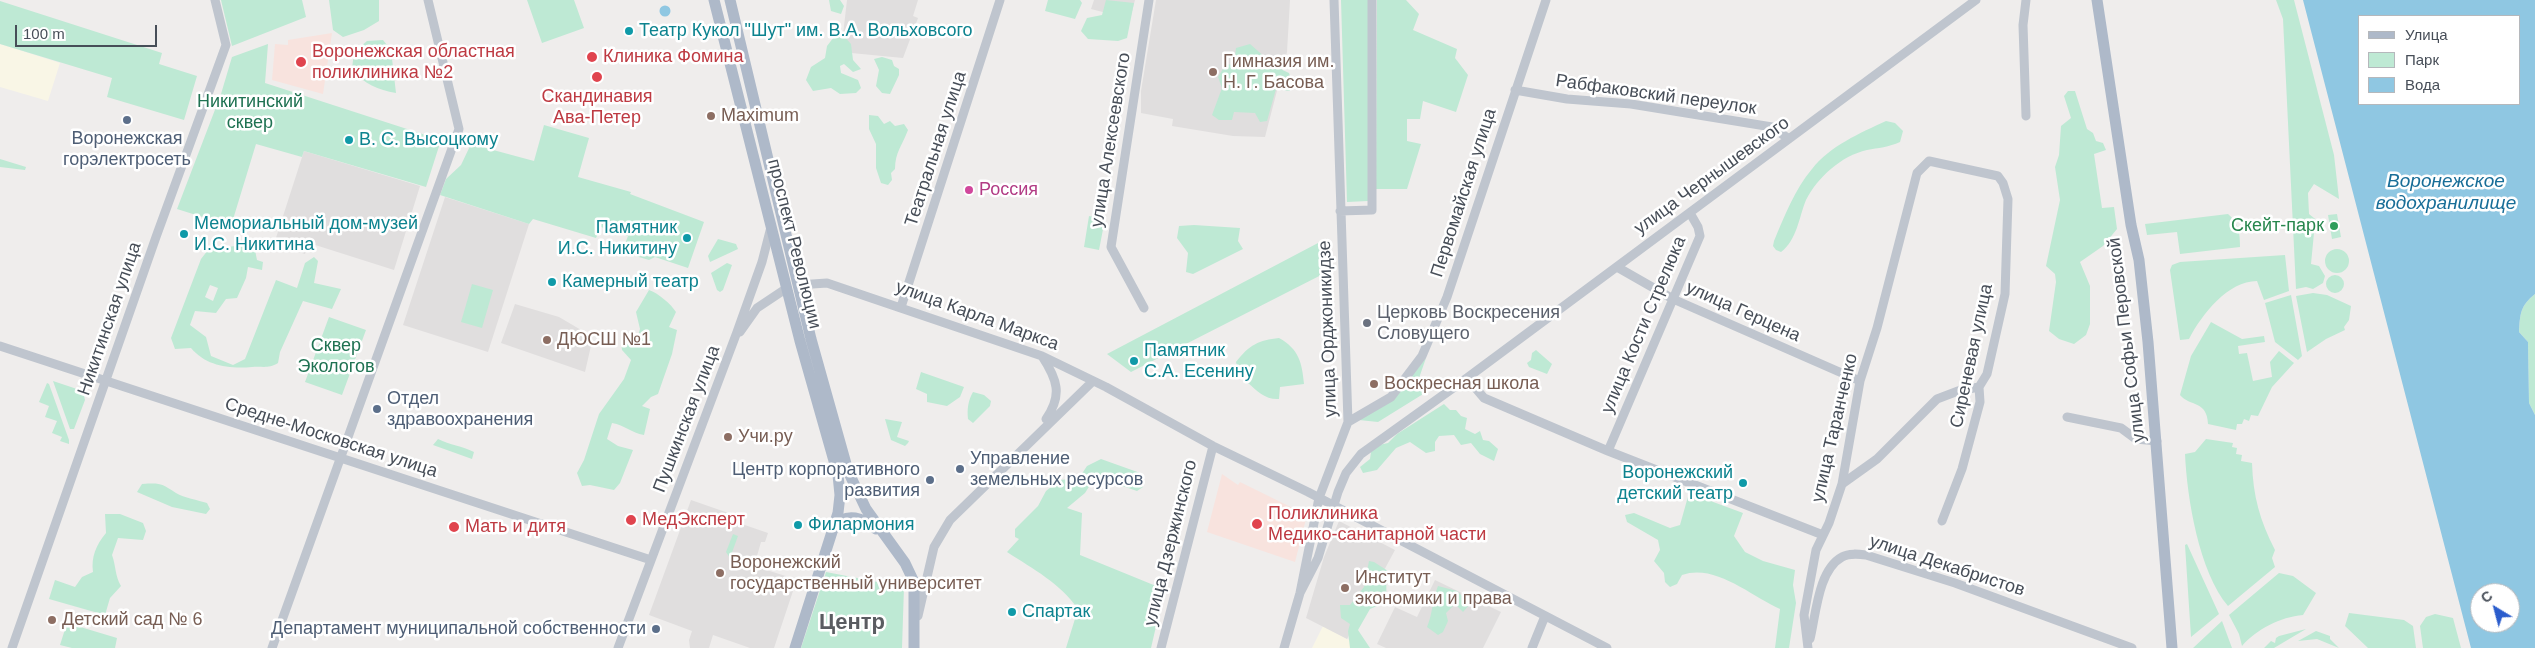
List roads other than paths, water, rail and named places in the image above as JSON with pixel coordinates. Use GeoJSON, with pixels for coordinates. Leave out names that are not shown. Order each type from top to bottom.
{"type":"FeatureCollection","features":[{"type":"Feature","properties":{"kind":"main road","name":"проспект Революции"},"geometry":{"type":"LineString","coordinates":[[714,0],[771,227],[838,475],[840,496],[838,514],[795,648]]}},
{"type":"Feature","properties":{"kind":"main road","name":"проспект Революции"},"geometry":{"type":"LineString","coordinates":[[730,0],[798,285],[835,425],[855,489],[884,535]]}},
{"type":"Feature","properties":{"kind":"main road","name":"улица Софьи Перовской"},"geometry":{"type":"LineString","coordinates":[[2096,0],[2130,215],[2139,260],[2158,441],[2172,648]]}},
{"type":"Feature","properties":{"kind":"main road","name":"улица Карла Маркса"},"geometry":{"type":"LineString","coordinates":[[787,288],[798,285]]}},
{"type":"Feature","properties":{"kind":"main road"},"geometry":{"type":"LineString","coordinates":[[830,538],[838,524],[850,517],[858,517],[867,521],[884,535],[905,563],[914,582],[914,648]]}},
{"type":"Feature","properties":{"kind":"street","name":"Никитинская улица"},"geometry":{"type":"LineString","coordinates":[[12,648],[226,45],[215,0]]}},
{"type":"Feature","properties":{"kind":"street"},"geometry":{"type":"LineString","coordinates":[[272,648],[459,129],[428,0]]}},
{"type":"Feature","properties":{"kind":"street","name":"Театральная улица"},"geometry":{"type":"LineString","coordinates":[[901,307],[1000,0]]}},
{"type":"Feature","properties":{"kind":"street","name":"улица Алексеевского"},"geometry":{"type":"LineString","coordinates":[[1144,308],[1111,247],[1149,0]]}},
{"type":"Feature","properties":{"kind":"street","name":"улица Орджоникидзе"},"geometry":{"type":"LineString","coordinates":[[1284,648],[1300,594],[1321,499],[1348,422],[1334,0]]}},
{"type":"Feature","properties":{"kind":"street"},"geometry":{"type":"LineString","coordinates":[[1340,211],[1372,210],[1372,0]]}},
{"type":"Feature","properties":{"kind":"street","name":"Первомайская улица"},"geometry":{"type":"LineString","coordinates":[[1348,422],[1391,397],[1422,356],[1447,297],[1546,0]]}},
{"type":"Feature","properties":{"kind":"street","name":"улица Чернышевского"},"geometry":{"type":"LineString","coordinates":[[1300,594],[1318,558],[1338,492],[1346,474],[1360,454],[1467,378],[1976,0]]}},
{"type":"Feature","properties":{"kind":"street"},"geometry":{"type":"LineString","coordinates":[[2026,0],[2023,25],[2026,116]]}},
{"type":"Feature","properties":{"kind":"street","name":"Рабфаковский переулок"},"geometry":{"type":"LineString","coordinates":[[1515,90],[1567,99],[1631,104],[1772,128],[1789,140]]}},
{"type":"Feature","properties":{"kind":"street","name":"улица Таранченко"},"geometry":{"type":"LineString","coordinates":[[1808,646],[1804,614],[1816,550],[1829,523],[1842,484],[1860,381],[1877,328],[1917,173],[1929,160],[1988,172]]}},
{"type":"Feature","properties":{"kind":"street","name":"Сиреневая улица"},"geometry":{"type":"LineString","coordinates":[[1942,521],[1962,469],[1980,402],[1980,387],[1987,374],[2005,285],[2008,199],[2003,183],[1998,176],[1988,172]]}},
{"type":"Feature","properties":{"kind":"street","name":"улица Кости Стрелюка"},"geometry":{"type":"LineString","coordinates":[[1608,451],[1700,236],[1698,227],[1690,213]]}},
{"type":"Feature","properties":{"kind":"street","name":"Пушкинская улица"},"geometry":{"type":"LineString","coordinates":[[618,648],[733,343],[762,262],[771,227]]}},
{"type":"Feature","properties":{"kind":"street","name":"улица Герцена"},"geometry":{"type":"LineString","coordinates":[[1617,267],[1673,299],[1860,381]]}},
{"type":"Feature","properties":{"kind":"street","name":"улица Карла Маркса"},"geometry":{"type":"LineString","coordinates":[[798,285],[827,283],[1042,356],[1093,381],[1213,446],[1321,499],[1546,616]]}},
{"type":"Feature","properties":{"kind":"street","name":"улица Карла Маркса"},"geometry":{"type":"LineString","coordinates":[[733,343],[757,308],[787,288]]}},
{"type":"Feature","properties":{"kind":"street","name":"Средне-Московская улица"},"geometry":{"type":"LineString","coordinates":[[0,346],[652,560]]}},
{"type":"Feature","properties":{"kind":"street"},"geometry":{"type":"LineString","coordinates":[[1035,436],[1054,409],[1057,386],[1053,374],[1042,356]]}},
{"type":"Feature","properties":{"kind":"street"},"geometry":{"type":"LineString","coordinates":[[1467,378],[1484,398],[1608,451],[1823,535]]}},
{"type":"Feature","properties":{"kind":"street"},"geometry":{"type":"LineString","coordinates":[[915,628],[930,562],[942,532],[950,520],[1093,381]]}},
{"type":"Feature","properties":{"kind":"street","name":"Сиреневая улица"},"geometry":{"type":"LineString","coordinates":[[1842,484],[1877,459],[1937,399],[1958,391],[1980,387]]}},
{"type":"Feature","properties":{"kind":"street"},"geometry":{"type":"LineString","coordinates":[[2067,417],[2121,428],[2136,439],[2158,441]]}},
{"type":"Feature","properties":{"kind":"street","name":"улица Дзержинского"},"geometry":{"type":"LineString","coordinates":[[1161,648],[1213,446]]}},
{"type":"Feature","properties":{"kind":"street","name":"улица Декабристов"},"geometry":{"type":"LineString","coordinates":[[1808,646],[1824,579],[1835,563],[1844,556],[1854,554],[1866,555],[1955,583],[2132,648]]}},
{"type":"Feature","properties":{"kind":"street"},"geometry":{"type":"LineString","coordinates":[[1532,648],[1546,616],[1607,648]]}},
{"type":"Feature","properties":{"kind":"water","name":"Воронежское водохранилище"},"geometry":{"type":"Polygon","coordinates":[[[2303,0],[2535,0],[2535,294],[2526,302],[2522,311],[2519,332],[2528,342],[2529,403],[2535,415],[2535,648],[2471,648],[2303,0]]]}},
{"type":"Feature","properties":{"kind":"water"},"geometry":{"type":"Polygon","coordinates":[[[665,5],[671,11],[665,17],[659,11],[665,5]]]}},
{"type":"Feature","properties":{"kind":"place","name":"Театр Кукол \"Шут\" им. В.А. Вольховсого"},"geometry":{"type":"Point","coordinates":[629,31]}},
{"type":"Feature","properties":{"kind":"place","name":"Клиника Фомина"},"geometry":{"type":"Point","coordinates":[592,57]}},
{"type":"Feature","properties":{"kind":"place","name":"Воронежская областная поликлиника №2"},"geometry":{"type":"Point","coordinates":[301,62]}},
{"type":"Feature","properties":{"kind":"place","name":"Гимназия им. Н. Г. Басова"},"geometry":{"type":"Point","coordinates":[1213,72]}},
{"type":"Feature","properties":{"kind":"place","name":"Скандинавия Ава-Петер"},"geometry":{"type":"Point","coordinates":[597,77]}},
{"type":"Feature","properties":{"kind":"place","name":"Maximum"},"geometry":{"type":"Point","coordinates":[711,116]}},
{"type":"Feature","properties":{"kind":"place","name":"Воронежская горэлектросеть"},"geometry":{"type":"Point","coordinates":[127,120]}},
{"type":"Feature","properties":{"kind":"place","name":"В. С. Высоцкому"},"geometry":{"type":"Point","coordinates":[349,140]}},
{"type":"Feature","properties":{"kind":"place","name":"Россия"},"geometry":{"type":"Point","coordinates":[969,190]}},
{"type":"Feature","properties":{"kind":"place","name":"Скейт-парк"},"geometry":{"type":"Point","coordinates":[2334,226]}},
{"type":"Feature","properties":{"kind":"place","name":"Мемориальный дом-музей И.С. Никитина"},"geometry":{"type":"Point","coordinates":[184,234]}},
{"type":"Feature","properties":{"kind":"place","name":"Памятник И.С. Никитину"},"geometry":{"type":"Point","coordinates":[687,238]}},
{"type":"Feature","properties":{"kind":"place","name":"Камерный театр"},"geometry":{"type":"Point","coordinates":[552,282]}},
{"type":"Feature","properties":{"kind":"place","name":"Церковь Воскресения Словущего"},"geometry":{"type":"Point","coordinates":[1367,323]}},
{"type":"Feature","properties":{"kind":"place","name":"ДЮСШ №1"},"geometry":{"type":"Point","coordinates":[547,340]}},
{"type":"Feature","properties":{"kind":"place","name":"Памятник С.А. Есенину"},"geometry":{"type":"Point","coordinates":[1134,361]}},
{"type":"Feature","properties":{"kind":"place","name":"Воскресная школа"},"geometry":{"type":"Point","coordinates":[1374,384]}},
{"type":"Feature","properties":{"kind":"place","name":"Отдел здравоохранения"},"geometry":{"type":"Point","coordinates":[377,409]}},
{"type":"Feature","properties":{"kind":"place","name":"Учи.ру"},"geometry":{"type":"Point","coordinates":[728,437]}},
{"type":"Feature","properties":{"kind":"place","name":"Управление земельных ресурсов"},"geometry":{"type":"Point","coordinates":[960,469]}},
{"type":"Feature","properties":{"kind":"place","name":"Центр корпоративного развития"},"geometry":{"type":"Point","coordinates":[930,480]}},
{"type":"Feature","properties":{"kind":"place","name":"Воронежский детский театр"},"geometry":{"type":"Point","coordinates":[1743,483]}},
{"type":"Feature","properties":{"kind":"place","name":"МедЭксперт"},"geometry":{"type":"Point","coordinates":[631,520]}},
{"type":"Feature","properties":{"kind":"place","name":"Поликлиника Медико-санитарной части"},"geometry":{"type":"Point","coordinates":[1257,524]}},
{"type":"Feature","properties":{"kind":"place","name":"Филармония"},"geometry":{"type":"Point","coordinates":[798,525]}},
{"type":"Feature","properties":{"kind":"place","name":"Мать и дитя"},"geometry":{"type":"Point","coordinates":[454,527]}},
{"type":"Feature","properties":{"kind":"place","name":"Воронежский государственный университет"},"geometry":{"type":"Point","coordinates":[720,573]}},
{"type":"Feature","properties":{"kind":"place","name":"Институт экономики и права"},"geometry":{"type":"Point","coordinates":[1345,588]}},
{"type":"Feature","properties":{"kind":"place","name":"Спартак"},"geometry":{"type":"Point","coordinates":[1012,612]}},
{"type":"Feature","properties":{"kind":"place","name":"Детский сад № 6"},"geometry":{"type":"Point","coordinates":[52,620]}},
{"type":"Feature","properties":{"kind":"place","name":"Департамент муниципальной собственности"},"geometry":{"type":"Point","coordinates":[656,629]}},
{"type":"Feature","properties":{"kind":"district","name":"Центр"},"geometry":{"type":"Point","coordinates":[852,623]}},
{"type":"Feature","properties":{"kind":"park label","name":"Никитинский сквер"},"geometry":{"type":"Point","coordinates":[250,112]}},
{"type":"Feature","properties":{"kind":"park label","name":"Сквер Экологов"},"geometry":{"type":"Point","coordinates":[336,356]}}]}
